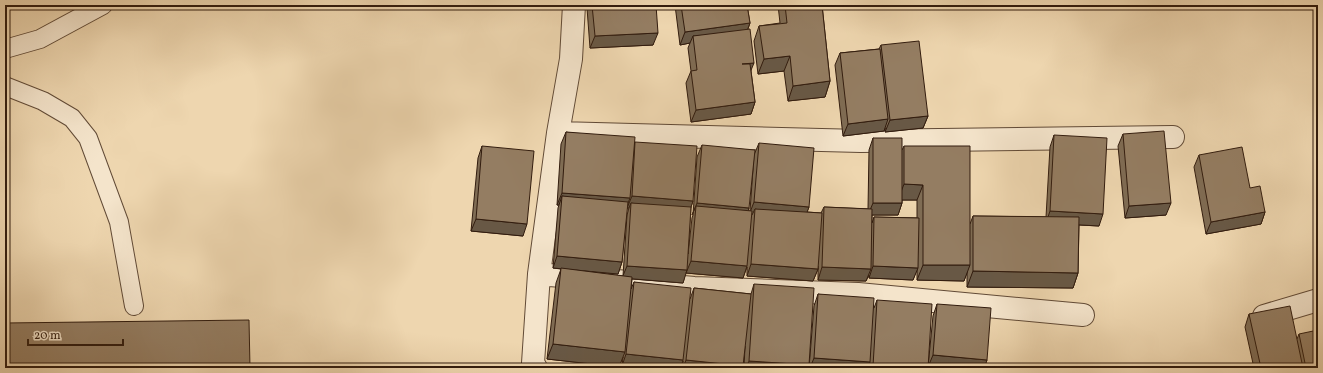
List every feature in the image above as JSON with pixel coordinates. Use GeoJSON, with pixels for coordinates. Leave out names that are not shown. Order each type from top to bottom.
{"type":"FeatureCollection","features":[{"type":"Feature","properties":{"kind":"street"},"geometry":{"type":"LineString","coordinates":[[536,368],[533,363],[539,274],[558,133],[571,59],[574,5]]}},
{"type":"Feature","properties":{"kind":"street"},"geometry":{"type":"LineString","coordinates":[[558,133],[861,141],[1173,137]]}},
{"type":"Feature","properties":{"kind":"street"},"geometry":{"type":"LineString","coordinates":[[539,274],[694,288],[858,294],[1083,316]]}},
{"type":"Feature","properties":{"kind":"street"},"geometry":{"type":"LineString","coordinates":[[1264,316],[1318,300]]}},
{"type":"Feature","properties":{"kind":"lane"},"geometry":{"type":"LineString","coordinates":[[5,49],[40,39],[103,5]]}},
{"type":"Feature","properties":{"kind":"lane"},"geometry":{"type":"LineString","coordinates":[[5,86],[43,101],[72,118],[88,138],[119,222],[134,306]]}},
{"type":"Feature","properties":{"kind":"building"},"geometry":{"type":"Polygon","coordinates":[[[592,5],[656,5],[658,33],[595,36],[592,5]]]}},
{"type":"Feature","properties":{"kind":"building"},"geometry":{"type":"Polygon","coordinates":[[[681,5],[747,5],[750,23],[685,32],[681,5]]]}},
{"type":"Feature","properties":{"kind":"building"},"geometry":{"type":"Polygon","coordinates":[[[785,5],[822,5],[830,81],[793,86],[790,56],[764,59],[759,26],[787,23],[785,5]]]}},
{"type":"Feature","properties":{"kind":"building"},"geometry":{"type":"Polygon","coordinates":[[[750,29],[754,63],[742,64],[750,64],[755,102],[696,110],[691,71],[697,70],[693,36],[750,29]]]}},
{"type":"Feature","properties":{"kind":"building"},"geometry":{"type":"Polygon","coordinates":[[[919,41],[928,116],[890,120],[881,45],[919,41]]]}},
{"type":"Feature","properties":{"kind":"building"},"geometry":{"type":"Polygon","coordinates":[[[880,49],[888,119],[848,124],[840,53],[880,49]]]}},
{"type":"Feature","properties":{"kind":"building"},"geometry":{"type":"Polygon","coordinates":[[[1164,131],[1171,203],[1129,206],[1123,134],[1164,131]]]}},
{"type":"Feature","properties":{"kind":"building"},"geometry":{"type":"Polygon","coordinates":[[[566,132],[635,137],[630,198],[562,193],[566,132]]]}},
{"type":"Feature","properties":{"kind":"building"},"geometry":{"type":"Polygon","coordinates":[[[1054,135],[1107,138],[1103,214],[1050,211],[1054,135]]]}},
{"type":"Feature","properties":{"kind":"building"},"geometry":{"type":"Polygon","coordinates":[[[873,138],[902,138],[902,203],[873,203],[873,138]]]}},
{"type":"Feature","properties":{"kind":"building"},"geometry":{"type":"Polygon","coordinates":[[[635,142],[697,146],[693,201],[632,196],[635,142]]]}},
{"type":"Feature","properties":{"kind":"building"},"geometry":{"type":"Polygon","coordinates":[[[759,143],[814,148],[809,207],[754,202],[759,143]]]}},
{"type":"Feature","properties":{"kind":"building"},"geometry":{"type":"Polygon","coordinates":[[[702,145],[755,150],[749,208],[697,203],[702,145]]]}},
{"type":"Feature","properties":{"kind":"building"},"geometry":{"type":"Polygon","coordinates":[[[482,146],[534,151],[527,224],[476,219],[482,146]]]}},
{"type":"Feature","properties":{"kind":"building"},"geometry":{"type":"Polygon","coordinates":[[[904,146],[970,146],[970,265],[923,265],[923,185],[904,184],[904,146]]]}},
{"type":"Feature","properties":{"kind":"building"},"geometry":{"type":"Polygon","coordinates":[[[1242,147],[1250,188],[1260,186],[1265,212],[1211,222],[1199,155],[1242,147]]]}},
{"type":"Feature","properties":{"kind":"building"},"geometry":{"type":"Polygon","coordinates":[[[562,196],[628,202],[622,262],[557,256],[562,196]]]}},
{"type":"Feature","properties":{"kind":"building"},"geometry":{"type":"Polygon","coordinates":[[[631,203],[691,207],[687,270],[627,266],[631,203]]]}},
{"type":"Feature","properties":{"kind":"building"},"geometry":{"type":"Polygon","coordinates":[[[696,206],[752,211],[747,266],[691,261],[696,206]]]}},
{"type":"Feature","properties":{"kind":"building"},"geometry":{"type":"Polygon","coordinates":[[[824,207],[872,209],[871,269],[822,267],[824,207]]]}},
{"type":"Feature","properties":{"kind":"building"},"geometry":{"type":"Polygon","coordinates":[[[755,209],[822,213],[818,269],[751,264],[755,209]]]}},
{"type":"Feature","properties":{"kind":"building"},"geometry":{"type":"Polygon","coordinates":[[[973,216],[1079,217],[1078,273],[973,271],[973,216]]]}},
{"type":"Feature","properties":{"kind":"building"},"geometry":{"type":"Polygon","coordinates":[[[874,217],[919,218],[918,268],[873,266],[874,217]]]}},
{"type":"Feature","properties":{"kind":"building"},"geometry":{"type":"Polygon","coordinates":[[[561,268],[632,277],[625,352],[553,344],[561,268]]]}},
{"type":"Feature","properties":{"kind":"building"},"geometry":{"type":"Polygon","coordinates":[[[634,282],[691,288],[683,360],[626,354],[634,282]]]}},
{"type":"Feature","properties":{"kind":"building"},"geometry":{"type":"Polygon","coordinates":[[[754,284],[814,288],[809,365],[749,361],[754,284]]]}},
{"type":"Feature","properties":{"kind":"building"},"geometry":{"type":"Polygon","coordinates":[[[694,288],[751,294],[743,366],[686,360],[694,288]]]}},
{"type":"Feature","properties":{"kind":"building"},"geometry":{"type":"Polygon","coordinates":[[[818,294],[874,298],[870,362],[814,358],[818,294]]]}},
{"type":"Feature","properties":{"kind":"building"},"geometry":{"type":"Polygon","coordinates":[[[877,300],[932,304],[928,368],[873,366],[877,300]]]}},
{"type":"Feature","properties":{"kind":"building"},"geometry":{"type":"Polygon","coordinates":[[[937,304],[991,308],[987,360],[933,355],[937,304]]]}},
{"type":"Feature","properties":{"kind":"building"},"geometry":{"type":"Polygon","coordinates":[[[1290,306],[1303,368],[1261,368],[1249,314],[1290,306]]]}},
{"type":"Feature","properties":{"kind":"building"},"geometry":{"type":"Polygon","coordinates":[[[249,320],[250,368],[5,368],[5,323],[249,320]]]}},
{"type":"Feature","properties":{"kind":"building"},"geometry":{"type":"Polygon","coordinates":[[[1318,330],[1318,368],[1306,368],[1299,334],[1318,330]]]}}]}
